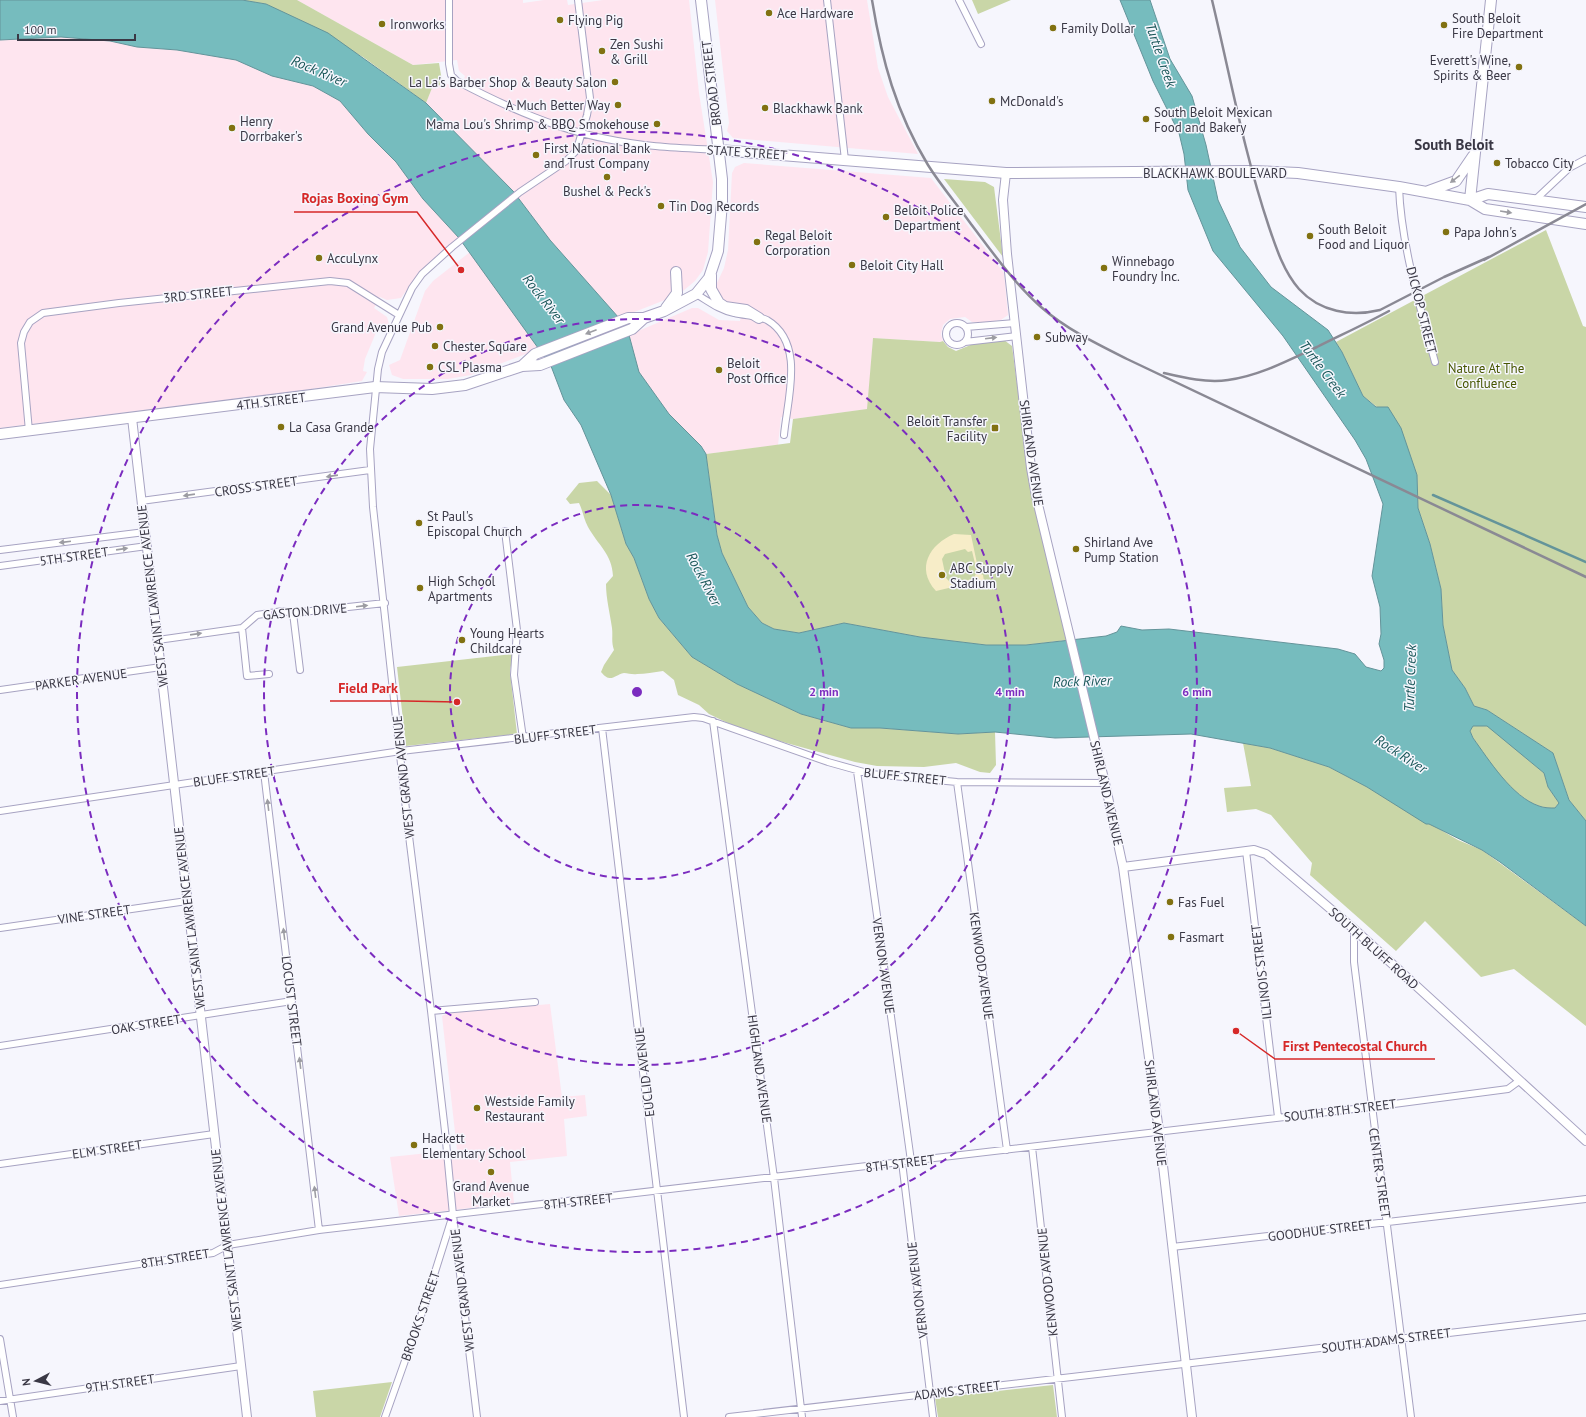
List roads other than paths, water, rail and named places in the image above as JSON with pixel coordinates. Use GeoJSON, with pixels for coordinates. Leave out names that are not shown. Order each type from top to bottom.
{"type":"FeatureCollection","features":[{"type":"Feature","properties":{"kind":"main road","name":"BROAD STREET"},"geometry":{"type":"LineString","coordinates":[[540,365],[632,329],[644,318],[696,294],[711,274],[718,251],[722,204],[719,150],[701,0]]}},
{"type":"Feature","properties":{"kind":"main road"},"geometry":{"type":"LineString","coordinates":[[1470,200],[1492,0]]}},
{"type":"Feature","properties":{"kind":"main road","name":"STATE STREET"},"geometry":{"type":"LineString","coordinates":[[719,150],[1006,173],[1055,174]]}},
{"type":"Feature","properties":{"kind":"main road"},"geometry":{"type":"LineString","coordinates":[[1426,192],[1456,181],[1474,154]]}},
{"type":"Feature","properties":{"kind":"main road","name":"BLACKHAWK BOULEVARD"},"geometry":{"type":"LineString","coordinates":[[1055,174],[1252,171],[1298,173],[1399,187],[1470,200],[1485,209],[1586,224]]}},
{"type":"Feature","properties":{"kind":"main road","name":"BLACKHAWK BOULEVARD"},"geometry":{"type":"LineString","coordinates":[[1470,200],[1488,194],[1586,207]]}},
{"type":"Feature","properties":{"kind":"main road"},"geometry":{"type":"LineString","coordinates":[[664,310],[677,293],[676,272]]}},
{"type":"Feature","properties":{"kind":"main road"},"geometry":{"type":"LineString","coordinates":[[711,274],[711,289],[718,303],[725,307],[746,310],[763,319]]}},
{"type":"Feature","properties":{"kind":"main road","name":"BROAD STREET"},"geometry":{"type":"LineString","coordinates":[[522,366],[535,354],[628,318],[644,318]]}},
{"type":"Feature","properties":{"kind":"main road","name":"4TH STREET"},"geometry":{"type":"LineString","coordinates":[[0,434],[375,387],[432,389],[448,388],[475,382],[522,366],[540,365]]}},
{"type":"Feature","properties":{"kind":"street","name":"STATE STREET"},"geometry":{"type":"LineString","coordinates":[[449,0],[448,64],[453,77],[526,114],[582,132],[625,142],[719,150]]}},
{"type":"Feature","properties":{"kind":"street","name":"WEST GRAND AVENUE"},"geometry":{"type":"LineString","coordinates":[[477,1417],[431,1011],[408,828],[370,470],[370,449],[375,387],[382,352],[412,288],[422,274],[452,248],[520,192],[566,161],[575,152],[582,132],[590,98],[578,0]]}},
{"type":"Feature","properties":{"kind":"street"},"geometry":{"type":"LineString","coordinates":[[827,0],[845,160]]}},
{"type":"Feature","properties":{"kind":"street"},"geometry":{"type":"LineString","coordinates":[[959,0],[981,44]]}},
{"type":"Feature","properties":{"kind":"street"},"geometry":{"type":"LineString","coordinates":[[1535,200],[1569,168],[1586,159]]}},
{"type":"Feature","properties":{"kind":"street","name":"SHIRLAND AVENUE"},"geometry":{"type":"LineString","coordinates":[[1006,173],[1003,200],[1007,254],[1033,481],[1105,783],[1123,867],[1159,1131],[1192,1417]]}},
{"type":"Feature","properties":{"kind":"street","name":"DICKOP STREET"},"geometry":{"type":"LineString","coordinates":[[1399,187],[1399,204],[1413,277],[1435,362]]}},
{"type":"Feature","properties":{"kind":"street","name":"3RD STREET"},"geometry":{"type":"LineString","coordinates":[[28,431],[21,343],[24,332],[36,317],[43,313],[70,308],[322,282],[348,283],[360,289],[399,315]]}},
{"type":"Feature","properties":{"kind":"street"},"geometry":{"type":"LineString","coordinates":[[696,294],[717,308],[763,319],[776,328],[786,341],[790,352],[791,370],[784,435]]}},
{"type":"Feature","properties":{"kind":"street"},"geometry":{"type":"LineString","coordinates":[[1015,322],[966,327],[960,324],[953,324],[947,329],[946,336],[948,342],[955,346],[966,342],[1017,336]]}},
{"type":"Feature","properties":{"kind":"street"},"geometry":{"type":"LineString","coordinates":[[966,327],[968,335],[966,342]]}},
{"type":"Feature","properties":{"kind":"street","name":"WEST SAINT LAWRENCE AVENUE"},"geometry":{"type":"LineString","coordinates":[[132,418],[228,1245],[246,1417]]}},
{"type":"Feature","properties":{"kind":"street","name":"CROSS STREET"},"geometry":{"type":"LineString","coordinates":[[141,501],[370,470]]}},
{"type":"Feature","properties":{"kind":"street"},"geometry":{"type":"LineString","coordinates":[[505,531],[517,630],[514,675],[523,738]]}},
{"type":"Feature","properties":{"kind":"street","name":"5TH STREET"},"geometry":{"type":"LineString","coordinates":[[0,550],[145,532]]}},
{"type":"Feature","properties":{"kind":"street","name":"5TH STREET"},"geometry":{"type":"LineString","coordinates":[[0,566],[147,546]]}},
{"type":"Feature","properties":{"kind":"street","name":"GASTON DRIVE"},"geometry":{"type":"LineString","coordinates":[[158,640],[242,628],[257,616],[283,611],[293,613],[385,603]]}},
{"type":"Feature","properties":{"kind":"street"},"geometry":{"type":"LineString","coordinates":[[293,613],[300,670]]}},
{"type":"Feature","properties":{"kind":"street"},"geometry":{"type":"LineString","coordinates":[[242,628],[247,676],[269,674]]}},
{"type":"Feature","properties":{"kind":"street","name":"PARKER AVENUE"},"geometry":{"type":"LineString","coordinates":[[0,690],[161,667]]}},
{"type":"Feature","properties":{"kind":"street","name":"BLUFF STREET"},"geometry":{"type":"LineString","coordinates":[[0,811],[401,751],[694,717],[714,722],[857,771],[871,774],[957,782],[1105,783]]}},
{"type":"Feature","properties":{"kind":"street","name":"HIGHLAND AVENUE"},"geometry":{"type":"LineString","coordinates":[[714,722],[774,1178],[802,1417]]}},
{"type":"Feature","properties":{"kind":"street","name":"EUCLID AVENUE"},"geometry":{"type":"LineString","coordinates":[[602,728],[659,1192],[684,1417]]}},
{"type":"Feature","properties":{"kind":"street","name":"VERNON AVENUE"},"geometry":{"type":"LineString","coordinates":[[857,771],[910,1161]]}},
{"type":"Feature","properties":{"kind":"street","name":"LOCUST STREET"},"geometry":{"type":"LineString","coordinates":[[264,772],[319,1230]]}},
{"type":"Feature","properties":{"kind":"street","name":"KENWOOD AVENUE"},"geometry":{"type":"LineString","coordinates":[[957,782],[1007,1150]]}},
{"type":"Feature","properties":{"kind":"street","name":"SOUTH BLUFF ROAD"},"geometry":{"type":"LineString","coordinates":[[1123,867],[1246,851],[1261,852],[1272,858],[1354,929],[1586,1141]]}},
{"type":"Feature","properties":{"kind":"street","name":"ILLINOIS STREET"},"geometry":{"type":"LineString","coordinates":[[1246,851],[1278,1117]]}},
{"type":"Feature","properties":{"kind":"street","name":"VINE STREET"},"geometry":{"type":"LineString","coordinates":[[0,928],[187,901]]}},
{"type":"Feature","properties":{"kind":"street","name":"CENTER STREET"},"geometry":{"type":"LineString","coordinates":[[1354,929],[1354,962],[1411,1417]]}},
{"type":"Feature","properties":{"kind":"street","name":"OAK STREET"},"geometry":{"type":"LineString","coordinates":[[0,1046],[292,1001]]}},
{"type":"Feature","properties":{"kind":"street"},"geometry":{"type":"LineString","coordinates":[[431,1011],[535,1002]]}},
{"type":"Feature","properties":{"kind":"street","name":"SOUTH 8TH STREET"},"geometry":{"type":"LineString","coordinates":[[1159,1131],[1371,1107],[1508,1089],[1519,1081]]}},
{"type":"Feature","properties":{"kind":"street","name":"8TH STREET"},"geometry":{"type":"LineString","coordinates":[[0,1284],[213,1253],[228,1245],[319,1230],[659,1192],[1159,1131]]}},
{"type":"Feature","properties":{"kind":"street","name":"ELM STREET"},"geometry":{"type":"LineString","coordinates":[[0,1164],[214,1134]]}},
{"type":"Feature","properties":{"kind":"street","name":"KENWOOD AVENUE"},"geometry":{"type":"LineString","coordinates":[[1032,1147],[1062,1417]]}},
{"type":"Feature","properties":{"kind":"street","name":"VERNON AVENUE"},"geometry":{"type":"LineString","coordinates":[[902,1162],[933,1417]]}},
{"type":"Feature","properties":{"kind":"street","name":"GOODHUE STREET"},"geometry":{"type":"LineString","coordinates":[[1172,1248],[1586,1200]]}},
{"type":"Feature","properties":{"kind":"street","name":"BROOKS STREET"},"geometry":{"type":"LineString","coordinates":[[385,1417],[423,1310],[453,1215]]}},
{"type":"Feature","properties":{"kind":"street","name":"SOUTH ADAMS STREET"},"geometry":{"type":"LineString","coordinates":[[1186,1364],[1586,1317]]}},
{"type":"Feature","properties":{"kind":"street"},"geometry":{"type":"LineString","coordinates":[[0,1339],[13,1417]]}},
{"type":"Feature","properties":{"kind":"street","name":"ADAMS STREET"},"geometry":{"type":"LineString","coordinates":[[729,1417],[1186,1364]]}},
{"type":"Feature","properties":{"kind":"street","name":"9TH STREET"},"geometry":{"type":"LineString","coordinates":[[0,1401],[241,1366]]}},
{"type":"Feature","properties":{"kind":"water"},"geometry":{"type":"Polygon","coordinates":[[[0,0],[242,0],[266,4],[328,33],[426,103],[513,191],[550,240],[619,318],[629,335],[639,372],[669,414],[701,446],[706,454],[717,535],[722,553],[748,607],[762,623],[774,629],[799,633],[844,623],[920,637],[986,645],[1026,645],[1106,636],[1117,632],[1121,626],[1142,630],[1169,629],[1338,649],[1355,654],[1366,667],[1381,671],[1384,668],[1384,660],[1379,644],[1381,634],[1380,607],[1372,576],[1383,504],[1366,459],[1355,440],[1283,336],[1213,251],[1188,190],[1184,154],[1179,133],[1153,81],[1120,0],[1150,0],[1170,59],[1192,96],[1206,145],[1218,200],[1240,247],[1271,287],[1328,330],[1342,352],[1363,396],[1376,407],[1388,407],[1401,428],[1417,475],[1418,508],[1430,544],[1441,589],[1443,625],[1452,670],[1465,688],[1474,706],[1487,710],[1553,753],[1569,800],[1586,821],[1586,926],[1482,850],[1429,824],[1426,824],[1367,787],[1329,767],[1270,748],[1191,734],[1055,738],[995,732],[958,734],[880,728],[851,728],[801,714],[737,684],[692,657],[659,618],[649,599],[634,558],[626,544],[611,495],[581,425],[564,400],[551,366],[459,238],[423,199],[396,162],[368,134],[340,101],[313,86],[272,76],[236,60],[177,50],[137,47],[110,41],[61,37],[0,40],[0,0]],[[1473,726],[1470,731],[1473,738],[1502,777],[1520,795],[1529,801],[1541,807],[1555,808],[1559,803],[1548,787],[1544,773],[1487,726],[1473,726]]]}},
{"type":"Feature","properties":{"kind":"waterway"},"geometry":{"type":"LineString","coordinates":[[1433,495],[1586,562]]}},
{"type":"Feature","properties":{"kind":"railway"},"geometry":{"type":"LineString","coordinates":[[872,0],[880,44],[892,86],[907,125],[928,165],[1004,267],[1031,298],[1041,307],[1082,336],[1104,348],[1586,577]]}},
{"type":"Feature","properties":{"kind":"railway"},"geometry":{"type":"LineString","coordinates":[[1212,0],[1245,142],[1260,199],[1269,227],[1285,267],[1299,289],[1307,297],[1326,308],[1336,311],[1358,313],[1380,310],[1444,277],[1489,257]]}},
{"type":"Feature","properties":{"kind":"railway"},"geometry":{"type":"LineString","coordinates":[[1484,260],[1586,204]]}},
{"type":"Feature","properties":{"kind":"railway"},"geometry":{"type":"LineString","coordinates":[[1164,373],[1212,381],[1228,380],[1251,375],[1296,357],[1389,311]]}},
{"type":"Feature","properties":{"kind":"place","name":"Ace Hardware"},"geometry":{"type":"Point","coordinates":[769,13]}},
{"type":"Feature","properties":{"kind":"place","name":"Flying Pig"},"geometry":{"type":"Point","coordinates":[560,20]}},
{"type":"Feature","properties":{"kind":"place","name":"Ironworks"},"geometry":{"type":"Point","coordinates":[382,24]}},
{"type":"Feature","properties":{"kind":"place","name":"South Beloit Fire Department"},"geometry":{"type":"Point","coordinates":[1444,25]}},
{"type":"Feature","properties":{"kind":"place","name":"Family Dollar"},"geometry":{"type":"Point","coordinates":[1053,28]}},
{"type":"Feature","properties":{"kind":"place","name":"Zen Sushi & Grill"},"geometry":{"type":"Point","coordinates":[602,51]}},
{"type":"Feature","properties":{"kind":"place","name":"Everett's Wine, Spirits & Beer"},"geometry":{"type":"Point","coordinates":[1519,67]}},
{"type":"Feature","properties":{"kind":"place","name":"La La's Barber Shop & Beauty Salon"},"geometry":{"type":"Point","coordinates":[615,82]}},
{"type":"Feature","properties":{"kind":"place","name":"McDonald's"},"geometry":{"type":"Point","coordinates":[992,101]}},
{"type":"Feature","properties":{"kind":"place","name":"A Much Better Way"},"geometry":{"type":"Point","coordinates":[618,105]}},
{"type":"Feature","properties":{"kind":"place","name":"Blackhawk Bank"},"geometry":{"type":"Point","coordinates":[765,108]}},
{"type":"Feature","properties":{"kind":"place","name":"South Beloit Mexican Food and Bakery"},"geometry":{"type":"Point","coordinates":[1146,119]}},
{"type":"Feature","properties":{"kind":"place","name":"Mama Lou's Shrimp & BBQ Smokehouse"},"geometry":{"type":"Point","coordinates":[657,124]}},
{"type":"Feature","properties":{"kind":"place","name":"Henry Dorrbaker's"},"geometry":{"type":"Point","coordinates":[232,128]}},
{"type":"Feature","properties":{"kind":"place","name":"First National Bank and Trust Company"},"geometry":{"type":"Point","coordinates":[536,155]}},
{"type":"Feature","properties":{"kind":"place","name":"Tobacco City"},"geometry":{"type":"Point","coordinates":[1497,163]}},
{"type":"Feature","properties":{"kind":"place","name":"Bushel & Peck's"},"geometry":{"type":"Point","coordinates":[607,177]}},
{"type":"Feature","properties":{"kind":"place","name":"Tin Dog Records"},"geometry":{"type":"Point","coordinates":[661,206]}},
{"type":"Feature","properties":{"kind":"place","name":"Beloit Police Department"},"geometry":{"type":"Point","coordinates":[886,217]}},
{"type":"Feature","properties":{"kind":"place","name":"Papa John's"},"geometry":{"type":"Point","coordinates":[1446,232]}},
{"type":"Feature","properties":{"kind":"place","name":"South Beloit Food and Liquor"},"geometry":{"type":"Point","coordinates":[1310,236]}},
{"type":"Feature","properties":{"kind":"place","name":"Regal Beloit Corporation"},"geometry":{"type":"Point","coordinates":[757,242]}},
{"type":"Feature","properties":{"kind":"place","name":"AccuLynx"},"geometry":{"type":"Point","coordinates":[319,258]}},
{"type":"Feature","properties":{"kind":"place","name":"Beloit City Hall"},"geometry":{"type":"Point","coordinates":[852,265]}},
{"type":"Feature","properties":{"kind":"place","name":"Winnebago Foundry Inc."},"geometry":{"type":"Point","coordinates":[1104,268]}},
{"type":"Feature","properties":{"kind":"place","name":"Rojas Boxing Gym"},"geometry":{"type":"Point","coordinates":[461,270]}},
{"type":"Feature","properties":{"kind":"place","name":"Grand Avenue Pub"},"geometry":{"type":"Point","coordinates":[440,327]}},
{"type":"Feature","properties":{"kind":"place","name":"Subway"},"geometry":{"type":"Point","coordinates":[1037,337]}},
{"type":"Feature","properties":{"kind":"place","name":"Chester Square"},"geometry":{"type":"Point","coordinates":[435,346]}},
{"type":"Feature","properties":{"kind":"place","name":"CSL Plasma"},"geometry":{"type":"Point","coordinates":[430,367]}},
{"type":"Feature","properties":{"kind":"place","name":"Beloit Post Office"},"geometry":{"type":"Point","coordinates":[719,370]}},
{"type":"Feature","properties":{"kind":"place","name":"La Casa Grande"},"geometry":{"type":"Point","coordinates":[281,427]}},
{"type":"Feature","properties":{"kind":"place","name":"Beloit Transfer Facility"},"geometry":{"type":"Point","coordinates":[995,428]}},
{"type":"Feature","properties":{"kind":"place","name":"St Paul's Episcopal Church"},"geometry":{"type":"Point","coordinates":[419,523]}},
{"type":"Feature","properties":{"kind":"place","name":"Shirland Ave Pump Station"},"geometry":{"type":"Point","coordinates":[1076,549]}},
{"type":"Feature","properties":{"kind":"place","name":"ABC Supply Stadium"},"geometry":{"type":"Point","coordinates":[942,575]}},
{"type":"Feature","properties":{"kind":"place","name":"High School Apartments"},"geometry":{"type":"Point","coordinates":[420,588]}},
{"type":"Feature","properties":{"kind":"place","name":"Young Hearts Childcare"},"geometry":{"type":"Point","coordinates":[462,640]}},
{"type":"Feature","properties":{"kind":"place","name":"Field Park"},"geometry":{"type":"Point","coordinates":[457,702]}},
{"type":"Feature","properties":{"kind":"place","name":"Fas Fuel"},"geometry":{"type":"Point","coordinates":[1170,902]}},
{"type":"Feature","properties":{"kind":"place","name":"Fasmart"},"geometry":{"type":"Point","coordinates":[1171,937]}},
{"type":"Feature","properties":{"kind":"place","name":"First Pentecostal Church"},"geometry":{"type":"Point","coordinates":[1236,1031]}},
{"type":"Feature","properties":{"kind":"place","name":"Westside Family Restaurant"},"geometry":{"type":"Point","coordinates":[477,1108]}},
{"type":"Feature","properties":{"kind":"place","name":"Hackett Elementary School"},"geometry":{"type":"Point","coordinates":[414,1145]}},
{"type":"Feature","properties":{"kind":"place","name":"Grand Avenue Market"},"geometry":{"type":"Point","coordinates":[491,1172]}},
{"type":"Feature","properties":{"kind":"district","name":"South Beloit"},"geometry":{"type":"Point","coordinates":[1454,145]}},
{"type":"Feature","properties":{"kind":"water label","name":"Turtle Creek"},"geometry":{"type":"Point","coordinates":[1161,55]}},
{"type":"Feature","properties":{"kind":"water label","name":"Rock River"},"geometry":{"type":"Point","coordinates":[319,71]}},
{"type":"Feature","properties":{"kind":"water label","name":"Rock River"},"geometry":{"type":"Point","coordinates":[544,299]}},
{"type":"Feature","properties":{"kind":"water label","name":"Turtle Creek"},"geometry":{"type":"Point","coordinates":[1323,369]}},
{"type":"Feature","properties":{"kind":"water label","name":"Rock River"},"geometry":{"type":"Point","coordinates":[704,579]}},
{"type":"Feature","properties":{"kind":"water label","name":"Turtle Creek"},"geometry":{"type":"Point","coordinates":[1410,678]}},
{"type":"Feature","properties":{"kind":"water label","name":"Rock River"},"geometry":{"type":"Point","coordinates":[1082,681]}},
{"type":"Feature","properties":{"kind":"water label","name":"Rock River"},"geometry":{"type":"Point","coordinates":[1401,754]}},
{"type":"Feature","properties":{"kind":"park label","name":"Nature At The Confluence"},"geometry":{"type":"Point","coordinates":[1486,376]}}]}
